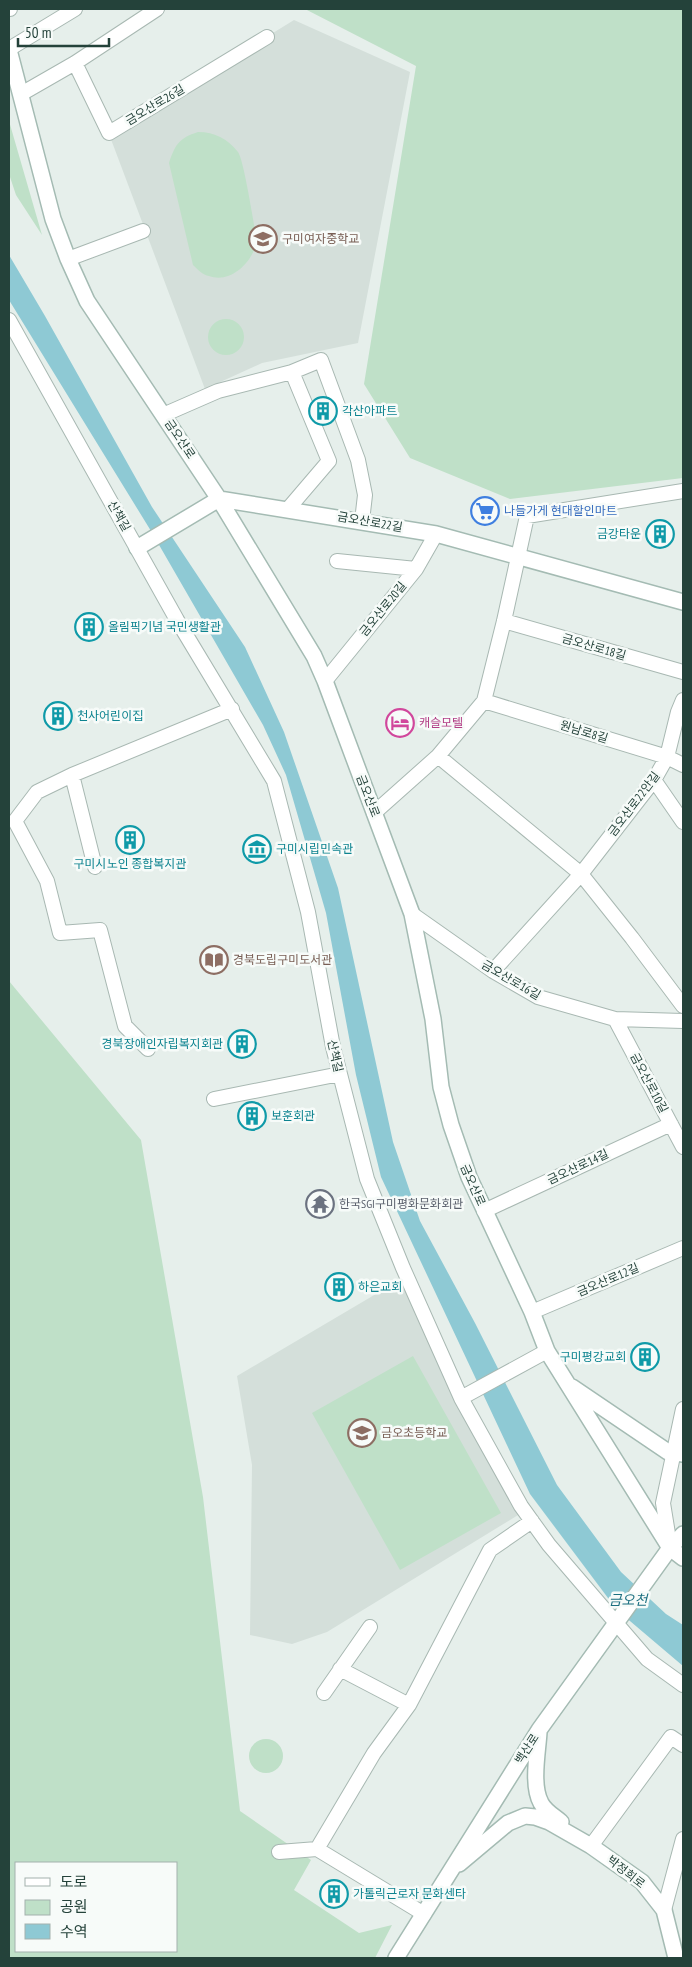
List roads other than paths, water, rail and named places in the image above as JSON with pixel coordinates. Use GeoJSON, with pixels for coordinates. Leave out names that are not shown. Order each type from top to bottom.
{"type":"FeatureCollection","features":[{"type":"Feature","properties":{"kind":"street","name":"금오산로"},"geometry":{"type":"LineString","coordinates":[[75,9],[9,50],[53,219],[68,259],[87,301],[219,499],[314,656],[412,914],[427,985],[442,1087],[450,1125],[458,1149],[484,1211],[532,1312],[547,1351],[670,1548],[683,1558]]}},
{"type":"Feature","properties":{"kind":"street"},"geometry":{"type":"LineString","coordinates":[[21,94],[75,64],[157,9]]}},
{"type":"Feature","properties":{"kind":"street","name":"금오산로26길"},"geometry":{"type":"LineString","coordinates":[[75,64],[109,133],[267,37]]}},
{"type":"Feature","properties":{"kind":"street"},"geometry":{"type":"LineString","coordinates":[[68,259],[143,231]]}},
{"type":"Feature","properties":{"kind":"street","name":"산책길"},"geometry":{"type":"LineString","coordinates":[[9,320],[177,620],[274,781],[308,912],[333,1047],[367,1179],[403,1268],[462,1398],[521,1506],[549,1545],[647,1659],[683,1685]]}},
{"type":"Feature","properties":{"kind":"street"},"geometry":{"type":"LineString","coordinates":[[163,415],[218,391],[292,372],[321,360],[358,460],[365,495],[362,521]]}},
{"type":"Feature","properties":{"kind":"street"},"geometry":{"type":"LineString","coordinates":[[288,509],[329,462],[292,372]]}},
{"type":"Feature","properties":{"kind":"street"},"geometry":{"type":"LineString","coordinates":[[374,813],[438,756],[484,701],[528,516],[683,492]]}},
{"type":"Feature","properties":{"kind":"street"},"geometry":{"type":"LineString","coordinates":[[137,548],[219,499]]}},
{"type":"Feature","properties":{"kind":"street","name":"금오산로22길"},"geometry":{"type":"LineString","coordinates":[[219,499],[436,534],[683,602]]}},
{"type":"Feature","properties":{"kind":"street","name":"금오산로20길"},"geometry":{"type":"LineString","coordinates":[[325,681],[416,568],[436,534]]}},
{"type":"Feature","properties":{"kind":"street"},"geometry":{"type":"LineString","coordinates":[[337,561],[416,568]]}},
{"type":"Feature","properties":{"kind":"street","name":"금오산로18길"},"geometry":{"type":"LineString","coordinates":[[504,621],[683,672]]}},
{"type":"Feature","properties":{"kind":"street","name":"원남로8길"},"geometry":{"type":"LineString","coordinates":[[484,701],[667,757],[683,765]]}},
{"type":"Feature","properties":{"kind":"street","name":"금오산로22안길"},"geometry":{"type":"LineString","coordinates":[[493,972],[581,874],[654,780],[667,757],[681,708]]}},
{"type":"Feature","properties":{"kind":"street"},"geometry":{"type":"LineString","coordinates":[[148,1049],[125,1026],[100,930],[60,933],[47,881],[15,821],[37,792],[72,775],[232,709]]}},
{"type":"Feature","properties":{"kind":"street"},"geometry":{"type":"LineString","coordinates":[[438,756],[581,874],[683,1006]]}},
{"type":"Feature","properties":{"kind":"street"},"geometry":{"type":"LineString","coordinates":[[72,775],[95,867]]}},
{"type":"Feature","properties":{"kind":"street"},"geometry":{"type":"LineString","coordinates":[[654,780],[683,822]]}},
{"type":"Feature","properties":{"kind":"street","name":"금오산로16길"},"geometry":{"type":"LineString","coordinates":[[412,914],[493,972],[538,997],[614,1019],[683,1021]]}},
{"type":"Feature","properties":{"kind":"street","name":"금오산로10길"},"geometry":{"type":"LineString","coordinates":[[614,1019],[683,1147]]}},
{"type":"Feature","properties":{"kind":"street"},"geometry":{"type":"LineString","coordinates":[[214,1098],[340,1074]]}},
{"type":"Feature","properties":{"kind":"street","name":"금오산로14길"},"geometry":{"type":"LineString","coordinates":[[484,1211],[671,1124]]}},
{"type":"Feature","properties":{"kind":"street","name":"금오산로12길"},"geometry":{"type":"LineString","coordinates":[[532,1312],[683,1248]]}},
{"type":"Feature","properties":{"kind":"street"},"geometry":{"type":"LineString","coordinates":[[462,1398],[547,1351]]}},
{"type":"Feature","properties":{"kind":"street"},"geometry":{"type":"LineString","coordinates":[[566,1383],[668,1452],[678,1453]]}},
{"type":"Feature","properties":{"kind":"street"},"geometry":{"type":"LineString","coordinates":[[670,1548],[662,1503],[678,1453],[683,1410]]}},
{"type":"Feature","properties":{"kind":"street"},"geometry":{"type":"LineString","coordinates":[[317,1849],[374,1753],[409,1705],[490,1550],[532,1521]]}},
{"type":"Feature","properties":{"kind":"street","name":"백산로"},"geometry":{"type":"LineString","coordinates":[[396,1958],[539,1730],[670,1548],[683,1534]]}},
{"type":"Feature","properties":{"kind":"street"},"geometry":{"type":"LineString","coordinates":[[324,1693],[370,1627]]}},
{"type":"Feature","properties":{"kind":"street"},"geometry":{"type":"LineString","coordinates":[[340,1669],[409,1705]]}},
{"type":"Feature","properties":{"kind":"street"},"geometry":{"type":"LineString","coordinates":[[539,1730],[536,1783],[540,1802],[553,1816],[591,1846]]}},
{"type":"Feature","properties":{"kind":"street"},"geometry":{"type":"LineString","coordinates":[[591,1846],[671,1737],[683,1745]]}},
{"type":"Feature","properties":{"kind":"street"},"geometry":{"type":"LineString","coordinates":[[447,1875],[508,1823],[525,1816],[549,1822],[591,1846]]}},
{"type":"Feature","properties":{"kind":"street"},"geometry":{"type":"LineString","coordinates":[[664,1910],[683,1840]]}},
{"type":"Feature","properties":{"kind":"street","name":"박정희로"},"geometry":{"type":"LineString","coordinates":[[591,1846],[642,1882],[664,1910],[676,1958]]}},
{"type":"Feature","properties":{"kind":"street"},"geometry":{"type":"LineString","coordinates":[[279,1852],[317,1849],[424,1914]]}},
{"type":"Feature","properties":{"kind":"water","name":"금오천"},"geometry":{"type":"Polygon","coordinates":[[[9,255],[152,507],[245,647],[284,732],[338,888],[393,1142],[420,1221],[475,1323],[557,1485],[621,1572],[666,1614],[683,1625],[683,1666],[617,1610],[530,1494],[381,1177],[356,1075],[326,913],[286,775],[263,725],[151,531],[9,300],[9,255]]]}},
{"type":"Feature","properties":{"kind":"place","name":"구미여자중학교"},"geometry":{"type":"Point","coordinates":[263,239]}},
{"type":"Feature","properties":{"kind":"place","name":"각산아파트"},"geometry":{"type":"Point","coordinates":[323,411]}},
{"type":"Feature","properties":{"kind":"place","name":"나들가게 현대할인마트"},"geometry":{"type":"Point","coordinates":[485,511]}},
{"type":"Feature","properties":{"kind":"place","name":"금강타운"},"geometry":{"type":"Point","coordinates":[660,534]}},
{"type":"Feature","properties":{"kind":"place","name":"올림픽기념 국민생활관"},"geometry":{"type":"Point","coordinates":[89,627]}},
{"type":"Feature","properties":{"kind":"place","name":"천사어린이집"},"geometry":{"type":"Point","coordinates":[58,716]}},
{"type":"Feature","properties":{"kind":"place","name":"캐슬모텔"},"geometry":{"type":"Point","coordinates":[400,723]}},
{"type":"Feature","properties":{"kind":"place","name":"구미시노인 종합복지관"},"geometry":{"type":"Point","coordinates":[130,840]}},
{"type":"Feature","properties":{"kind":"place","name":"구미시립민속관"},"geometry":{"type":"Point","coordinates":[257,849]}},
{"type":"Feature","properties":{"kind":"place","name":"경북도립구미도서관"},"geometry":{"type":"Point","coordinates":[214,960]}},
{"type":"Feature","properties":{"kind":"place","name":"경북장애인자립복지회관"},"geometry":{"type":"Point","coordinates":[242,1044]}},
{"type":"Feature","properties":{"kind":"place","name":"보훈회관"},"geometry":{"type":"Point","coordinates":[252,1116]}},
{"type":"Feature","properties":{"kind":"place","name":"한국SGI구미평화문화회관"},"geometry":{"type":"Point","coordinates":[320,1204]}},
{"type":"Feature","properties":{"kind":"place","name":"하은교회"},"geometry":{"type":"Point","coordinates":[339,1287]}},
{"type":"Feature","properties":{"kind":"place","name":"구미평강교회"},"geometry":{"type":"Point","coordinates":[645,1357]}},
{"type":"Feature","properties":{"kind":"place","name":"금오초등학교"},"geometry":{"type":"Point","coordinates":[362,1433]}},
{"type":"Feature","properties":{"kind":"place","name":"가톨릭근로자 문화센타"},"geometry":{"type":"Point","coordinates":[334,1894]}}]}
